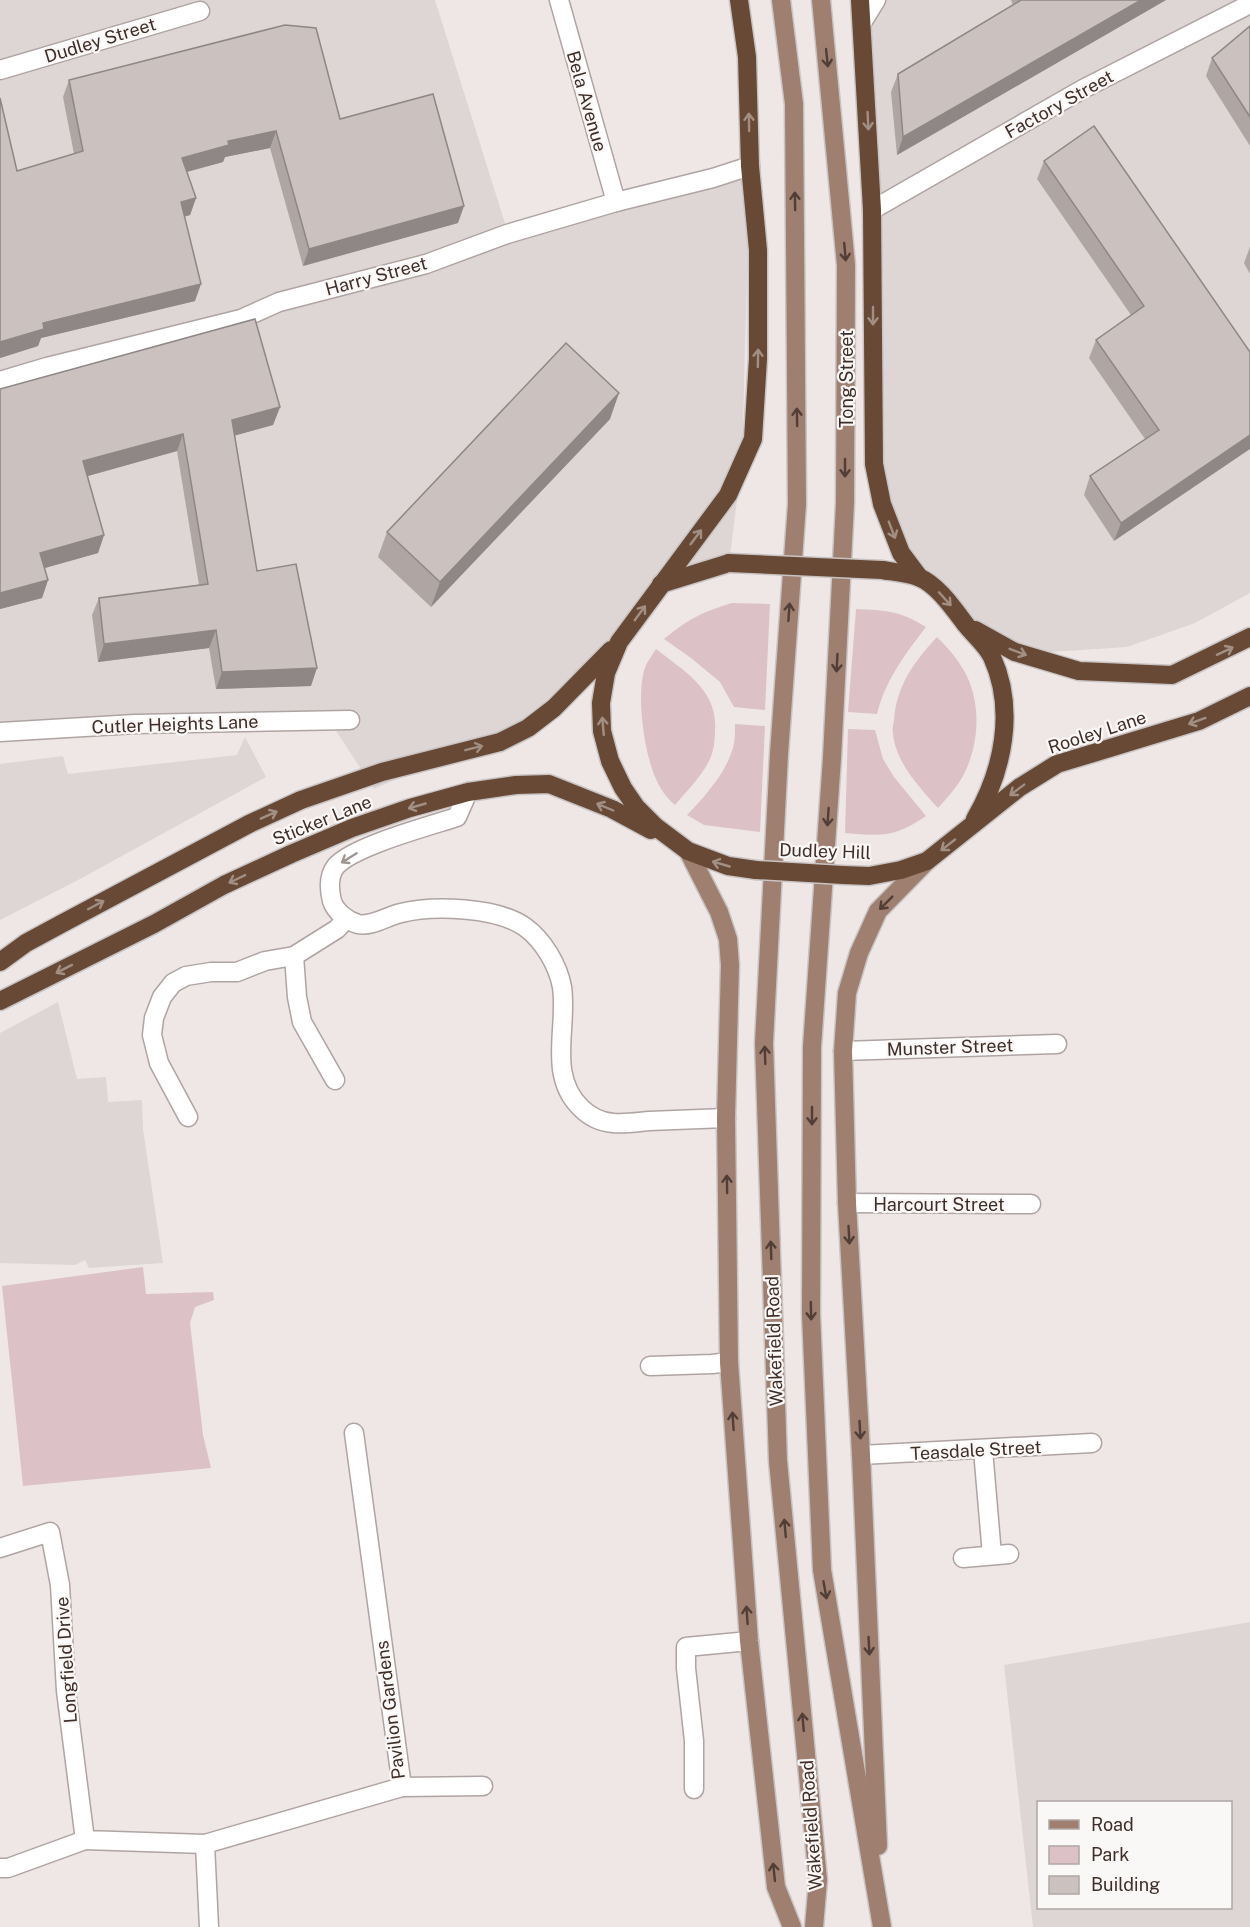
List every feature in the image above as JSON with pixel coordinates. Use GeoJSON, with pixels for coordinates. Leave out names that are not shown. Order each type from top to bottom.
{"type":"FeatureCollection","features":[{"type":"Feature","properties":{"kind":"highway"},"geometry":{"type":"LineString","coordinates":[[661,584],[728,495],[753,439],[758,359],[758,250],[750,166],[747,57],[739,0]]}},
{"type":"Feature","properties":{"kind":"highway"},"geometry":{"type":"LineString","coordinates":[[860,0],[872,210],[874,464],[882,504],[901,553],[919,577]]}},
{"type":"Feature","properties":{"kind":"highway","name":"Dudley Hill"},"geometry":{"type":"LineString","coordinates":[[729,563],[882,570],[919,577],[941,594],[991,656],[1002,690],[1005,720],[1002,746],[995,774],[984,802],[969,828],[927,861],[902,870],[869,876],[756,870],[728,866],[682,847],[636,807],[623,789],[610,761],[602,731],[601,703],[606,673],[619,642],[661,584],[729,563]]}},
{"type":"Feature","properties":{"kind":"highway"},"geometry":{"type":"LineString","coordinates":[[966,625],[1015,652],[1078,671],[1172,675],[1250,637]]}},
{"type":"Feature","properties":{"kind":"highway","name":"Sticker Lane"},"geometry":{"type":"LineString","coordinates":[[0,962],[26,943],[249,824],[301,800],[382,772],[500,741],[528,728],[554,708],[619,642]]}},
{"type":"Feature","properties":{"kind":"highway","name":"Rooley Lane"},"geometry":{"type":"LineString","coordinates":[[969,828],[1020,787],[1057,764],[1199,721],[1250,696]]}},
{"type":"Feature","properties":{"kind":"highway","name":"Sticker Lane"},"geometry":{"type":"LineString","coordinates":[[0,1001],[154,924],[224,885],[291,854],[352,828],[410,808],[468,792],[516,785],[549,784],[612,809],[682,847]]}},
{"type":"Feature","properties":{"kind":"main road","name":"Wakefield Road"},"geometry":{"type":"LineString","coordinates":[[782,0],[794,104],[797,504],[778,754],[764,1043],[778,1461],[818,1880],[814,1927]]}},
{"type":"Feature","properties":{"kind":"main road","name":"Tong Street"},"geometry":{"type":"LineString","coordinates":[[821,0],[846,265],[845,503],[832,758],[812,1047],[811,1326],[822,1570],[882,1926]]}},
{"type":"Feature","properties":{"kind":"main road"},"geometry":{"type":"LineString","coordinates":[[682,847],[719,912],[728,939],[726,1118],[729,1362],[749,1641],[776,1887],[792,1927]]}},
{"type":"Feature","properties":{"kind":"main road"},"geometry":{"type":"LineString","coordinates":[[882,1926],[847,1203],[843,1051],[847,993],[858,953],[878,910],[927,861]]}},
{"type":"Feature","properties":{"kind":"street","name":"Bela Avenue"},"geometry":{"type":"LineString","coordinates":[[559,0],[616,202]]}},
{"type":"Feature","properties":{"kind":"street"},"geometry":{"type":"LineString","coordinates":[[863,21],[876,0]]}},
{"type":"Feature","properties":{"kind":"street","name":"Factory Street"},"geometry":{"type":"LineString","coordinates":[[872,210],[1083,89],[1250,4]]}},
{"type":"Feature","properties":{"kind":"street","name":"Dudley Street"},"geometry":{"type":"LineString","coordinates":[[0,70],[200,11]]}},
{"type":"Feature","properties":{"kind":"street","name":"Harry Street"},"geometry":{"type":"LineString","coordinates":[[0,381],[47,367],[241,319],[279,302],[426,264],[507,234],[750,166]]}},
{"type":"Feature","properties":{"kind":"street","name":"Cutler Heights Lane"},"geometry":{"type":"LineString","coordinates":[[0,732],[135,724],[350,720]]}},
{"type":"Feature","properties":{"kind":"street"},"geometry":{"type":"LineString","coordinates":[[468,792],[457,816],[393,837],[352,854],[335,867],[328,885],[333,904],[346,919],[358,924],[370,924],[386,917],[415,910],[442,908],[506,918],[524,926],[542,945],[558,971],[562,989],[561,1059],[565,1084],[575,1102],[590,1117],[613,1123],[726,1118]]}},
{"type":"Feature","properties":{"kind":"street"},"geometry":{"type":"LineString","coordinates":[[188,1117],[159,1063],[152,1035],[154,1018],[162,997],[173,983],[186,976],[211,972],[237,972],[265,961],[294,956],[338,929],[346,919]]}},
{"type":"Feature","properties":{"kind":"street"},"geometry":{"type":"LineString","coordinates":[[0,948],[26,943]]}},
{"type":"Feature","properties":{"kind":"street"},"geometry":{"type":"LineString","coordinates":[[294,956],[297,997],[302,1022],[335,1080]]}},
{"type":"Feature","properties":{"kind":"street","name":"Munster Street"},"geometry":{"type":"LineString","coordinates":[[843,1051],[1058,1044]]}},
{"type":"Feature","properties":{"kind":"street","name":"Harcourt Street"},"geometry":{"type":"LineString","coordinates":[[847,1203],[1031,1204]]}},
{"type":"Feature","properties":{"kind":"street"},"geometry":{"type":"LineString","coordinates":[[650,1366],[729,1362]]}},
{"type":"Feature","properties":{"kind":"street","name":"Pavilion Gardens"},"geometry":{"type":"LineString","coordinates":[[205,1844],[402,1786],[354,1433]]}},
{"type":"Feature","properties":{"kind":"street","name":"Teasdale Street"},"geometry":{"type":"LineString","coordinates":[[861,1455],[1092,1443]]}},
{"type":"Feature","properties":{"kind":"street"},"geometry":{"type":"LineString","coordinates":[[963,1558],[1001,1555],[983,1450]]}},
{"type":"Feature","properties":{"kind":"street","name":"Longfield Drive"},"geometry":{"type":"LineString","coordinates":[[0,1548],[50,1532],[60,1585],[66,1691],[85,1840]]}},
{"type":"Feature","properties":{"kind":"street"},"geometry":{"type":"LineString","coordinates":[[694,1789],[694,1741],[686,1647],[749,1641]]}},
{"type":"Feature","properties":{"kind":"street"},"geometry":{"type":"LineString","coordinates":[[402,1786],[483,1786]]}},
{"type":"Feature","properties":{"kind":"street"},"geometry":{"type":"LineString","coordinates":[[0,1868],[8,1868],[85,1840],[205,1844],[209,1927]]}},
{"type":"Feature","properties":{"kind":"shaded area"},"geometry":{"type":"Polygon","coordinates":[[[0,0],[435,0],[508,233],[750,166],[742,461],[729,563],[661,584],[554,708],[374,789],[329,720],[0,732],[0,0]]]}},
{"type":"Feature","properties":{"kind":"shaded area"},"geometry":{"type":"Polygon","coordinates":[[[876,0],[1250,0],[1250,593],[1195,623],[1127,647],[991,656],[919,577],[882,504],[863,21],[876,0]]]}},
{"type":"Feature","properties":{"kind":"shaded area"},"geometry":{"type":"Polygon","coordinates":[[[245,737],[266,777],[0,920],[0,764],[63,756],[68,774],[237,755],[245,737]]]}},
{"type":"Feature","properties":{"kind":"shaded area"},"geometry":{"type":"Polygon","coordinates":[[[58,1002],[77,1079],[106,1077],[108,1102],[142,1100],[143,1129],[163,1263],[89,1268],[85,1260],[75,1265],[0,1263],[0,1033],[58,1002]]]}},
{"type":"Feature","properties":{"kind":"shaded area"},"geometry":{"type":"Polygon","coordinates":[[[1250,1622],[1250,1927],[1033,1927],[1004,1665],[1250,1622]]]}},
{"type":"Feature","properties":{"kind":"green space"},"geometry":{"type":"Polygon","coordinates":[[[732,603],[770,604],[765,710],[734,707],[720,682],[664,639],[696,617],[732,603]]]}},
{"type":"Feature","properties":{"kind":"green space"},"geometry":{"type":"Polygon","coordinates":[[[856,609],[892,612],[926,627],[890,679],[877,714],[848,712],[856,609]]]}},
{"type":"Feature","properties":{"kind":"green space"},"geometry":{"type":"Polygon","coordinates":[[[937,637],[963,669],[969,681],[976,708],[975,736],[969,763],[958,784],[938,808],[904,765],[895,745],[893,731],[895,708],[902,686],[914,665],[937,637]]]}},
{"type":"Feature","properties":{"kind":"green space"},"geometry":{"type":"Polygon","coordinates":[[[656,649],[697,683],[711,704],[714,716],[715,730],[711,757],[698,779],[675,805],[664,793],[656,779],[648,754],[642,722],[643,676],[646,665],[656,649]]]}},
{"type":"Feature","properties":{"kind":"green space"},"geometry":{"type":"Polygon","coordinates":[[[735,724],[765,726],[760,832],[704,825],[687,815],[722,773],[734,743],[735,724]]]}},
{"type":"Feature","properties":{"kind":"green space"},"geometry":{"type":"Polygon","coordinates":[[[848,729],[875,730],[883,759],[894,777],[926,816],[905,828],[887,834],[845,833],[848,729]]]}},
{"type":"Feature","properties":{"kind":"green space"},"geometry":{"type":"Polygon","coordinates":[[[143,1267],[146,1294],[213,1292],[214,1300],[195,1307],[190,1323],[203,1435],[211,1468],[23,1486],[2,1286],[143,1267]]]}},
{"type":"Feature","properties":{"kind":"building"},"geometry":{"type":"Polygon","coordinates":[[[1021,0],[1141,0],[903,137],[898,74],[1021,0]]]}},
{"type":"Feature","properties":{"kind":"building"},"geometry":{"type":"Polygon","coordinates":[[[285,25],[316,28],[340,119],[433,94],[464,206],[309,249],[276,131],[228,141],[229,145],[182,158],[196,198],[181,202],[201,284],[43,323],[44,329],[0,342],[0,98],[17,171],[83,151],[69,80],[285,25]]]}},
{"type":"Feature","properties":{"kind":"building"},"geometry":{"type":"Polygon","coordinates":[[[1250,26],[1250,117],[1212,58],[1250,26]]]}},
{"type":"Feature","properties":{"kind":"building"},"geometry":{"type":"Polygon","coordinates":[[[1094,126],[1250,352],[1250,435],[1121,523],[1090,476],[1159,430],[1096,340],[1144,306],[1044,161],[1094,126]]]}},
{"type":"Feature","properties":{"kind":"building"},"geometry":{"type":"Polygon","coordinates":[[[255,319],[280,407],[232,420],[257,571],[296,564],[317,668],[222,672],[216,630],[104,644],[99,598],[208,584],[183,434],[83,461],[104,535],[40,553],[48,580],[0,593],[0,389],[255,319]]]}},
{"type":"Feature","properties":{"kind":"building"},"geometry":{"type":"Polygon","coordinates":[[[566,343],[619,393],[440,582],[387,532],[566,343]]]}}]}
